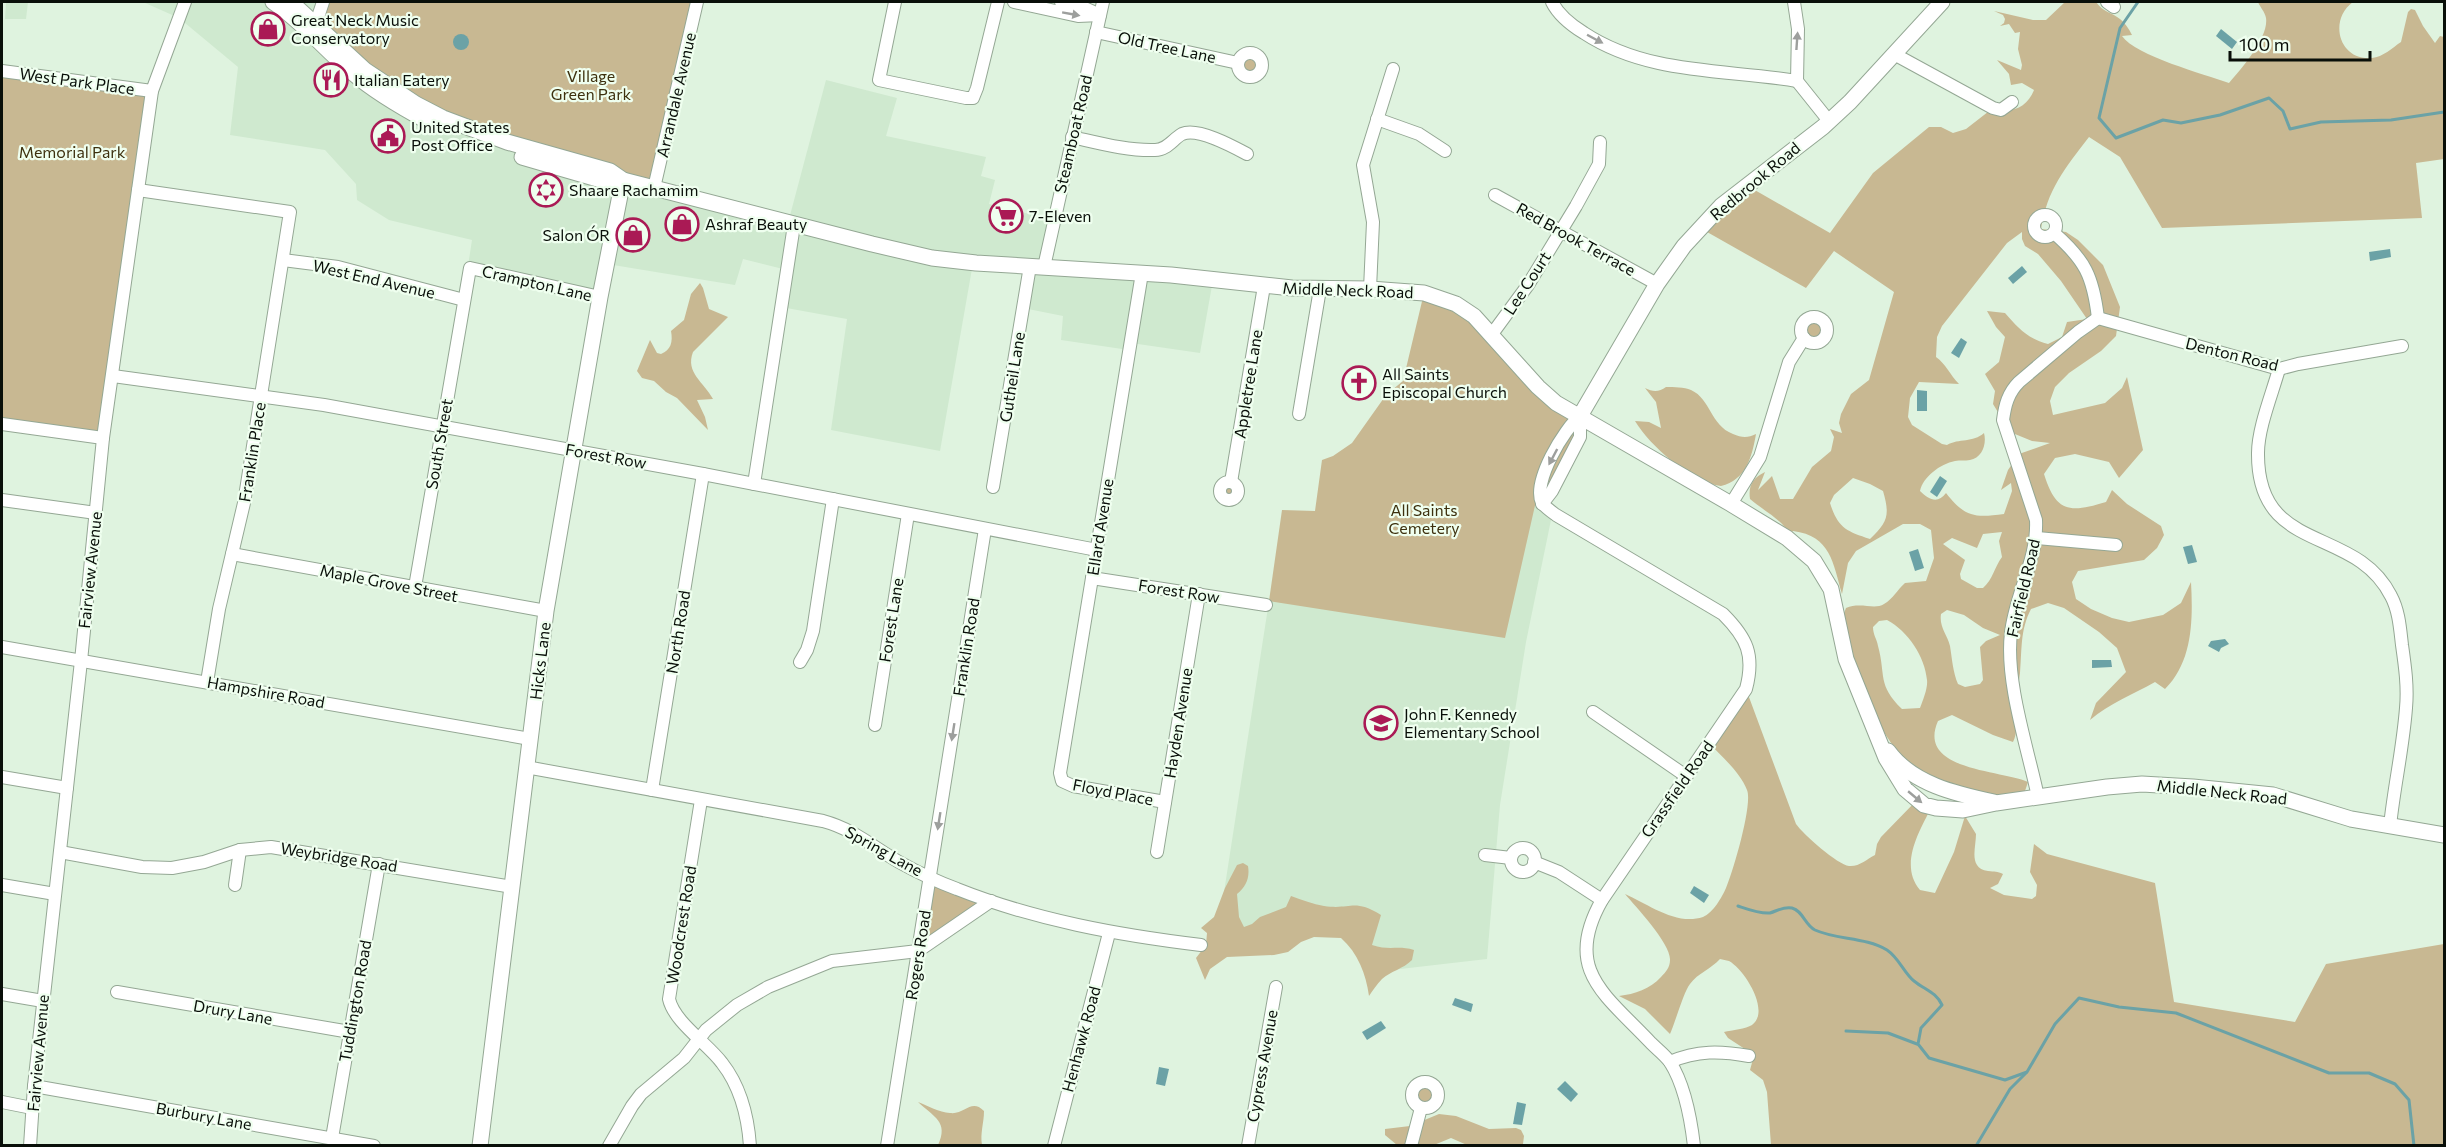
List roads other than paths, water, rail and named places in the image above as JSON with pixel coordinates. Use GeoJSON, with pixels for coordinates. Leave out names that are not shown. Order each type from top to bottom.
{"type":"FeatureCollection","features":[{"type":"Feature","properties":{"kind":"main road","name":"Middle Neck Road"},"geometry":{"type":"LineString","coordinates":[[273,2],[314,28]]}},
{"type":"Feature","properties":{"kind":"main road","name":"Middle Neck Road"},"geometry":{"type":"LineString","coordinates":[[291,2],[364,82],[400,107],[438,127],[513,154],[609,182],[623,180],[932,258],[976,263],[1142,273],[1264,286],[1424,293],[1442,298],[1474,316],[1544,393],[1580,417],[1731,504],[1803,550],[1814,561],[1831,589],[1846,659],[1874,731],[1894,773],[1905,789],[1920,803],[1936,808],[1963,810],[2038,796],[2142,784],[2193,787],[2273,795],[2351,819],[2445,835]]}},
{"type":"Feature","properties":{"kind":"main road","name":"Redbrook Road"},"geometry":{"type":"LineString","coordinates":[[1580,417],[1674,259],[1721,206],[1829,122],[1942,2]]}},
{"type":"Feature","properties":{"kind":"main road","name":"Hicks Lane"},"geometry":{"type":"LineString","coordinates":[[480,1146],[546,611],[600,297],[623,180]]}},
{"type":"Feature","properties":{"kind":"main road","name":"Middle Neck Road"},"geometry":{"type":"LineString","coordinates":[[1874,731],[1903,767],[1931,784],[1996,803]]}},
{"type":"Feature","properties":{"kind":"street","name":"Fairview Avenue"},"geometry":{"type":"LineString","coordinates":[[30,1146],[34,1086],[103,438],[152,91],[185,2]]}},
{"type":"Feature","properties":{"kind":"street"},"geometry":{"type":"LineString","coordinates":[[314,28],[323,2]]}},
{"type":"Feature","properties":{"kind":"street","name":"Arrandale Avenue"},"geometry":{"type":"LineString","coordinates":[[654,188],[697,2]]}},
{"type":"Feature","properties":{"kind":"street"},"geometry":{"type":"LineString","coordinates":[[895,2],[879,80],[966,98],[973,98],[978,88],[998,2]]}},
{"type":"Feature","properties":{"kind":"street"},"geometry":{"type":"LineString","coordinates":[[1014,2],[1078,16],[1100,15]]}},
{"type":"Feature","properties":{"kind":"street"},"geometry":{"type":"LineString","coordinates":[[1061,2],[1080,6],[1100,15]]}},
{"type":"Feature","properties":{"kind":"street","name":"Steamboat Road"},"geometry":{"type":"LineString","coordinates":[[1037,266],[1072,137],[1103,2]]}},
{"type":"Feature","properties":{"kind":"street"},"geometry":{"type":"LineString","coordinates":[[1552,2],[1570,24],[1622,52],[1666,66],[1707,72],[1758,74],[1797,81]]}},
{"type":"Feature","properties":{"kind":"street"},"geometry":{"type":"LineString","coordinates":[[1794,2],[1798,29],[1797,81],[1829,122]]}},
{"type":"Feature","properties":{"kind":"street","name":"Old Tree Lane"},"geometry":{"type":"LineString","coordinates":[[1096,32],[1238,63]]}},
{"type":"Feature","properties":{"kind":"street"},"geometry":{"type":"LineString","coordinates":[[1894,54],[1993,108],[2001,110],[2012,102]]}},
{"type":"Feature","properties":{"kind":"street"},"geometry":{"type":"LineString","coordinates":[[1370,289],[1373,222],[1363,165],[1393,69]]}},
{"type":"Feature","properties":{"kind":"street","name":"West Park Place"},"geometry":{"type":"LineString","coordinates":[[2,71],[152,91]]}},
{"type":"Feature","properties":{"kind":"street"},"geometry":{"type":"LineString","coordinates":[[1377,119],[1419,134],[1445,151]]}},
{"type":"Feature","properties":{"kind":"street"},"geometry":{"type":"LineString","coordinates":[[1072,137],[1108,145],[1157,150],[1167,147],[1182,134],[1189,132],[1225,142],[1248,154]]}},
{"type":"Feature","properties":{"kind":"street","name":"Lee Court"},"geometry":{"type":"LineString","coordinates":[[1492,334],[1528,285],[1599,164],[1600,142]]}},
{"type":"Feature","properties":{"kind":"street","name":"Franklin Place"},"geometry":{"type":"LineString","coordinates":[[138,190],[290,212],[244,502],[219,609],[207,682]]}},
{"type":"Feature","properties":{"kind":"street","name":"Red Brook Terrace"},"geometry":{"type":"LineString","coordinates":[[1495,195],[1658,284]]}},
{"type":"Feature","properties":{"kind":"street"},"geometry":{"type":"LineString","coordinates":[[754,484],[794,225]]}},
{"type":"Feature","properties":{"kind":"street"},"geometry":{"type":"LineString","coordinates":[[2054,233],[2087,268],[2094,287],[2098,318]]}},
{"type":"Feature","properties":{"kind":"street","name":"West End Avenue"},"geometry":{"type":"LineString","coordinates":[[283,260],[338,267],[464,300]]}},
{"type":"Feature","properties":{"kind":"street","name":"Gutheil Lane"},"geometry":{"type":"LineString","coordinates":[[993,487],[1037,266]]}},
{"type":"Feature","properties":{"kind":"street","name":"Crampton Lane"},"geometry":{"type":"LineString","coordinates":[[464,300],[470,268],[600,297]]}},
{"type":"Feature","properties":{"kind":"street","name":"Ellard Avenue"},"geometry":{"type":"LineString","coordinates":[[1062,781],[1060,773],[1142,273]]}},
{"type":"Feature","properties":{"kind":"street","name":"Appletree Lane"},"geometry":{"type":"LineString","coordinates":[[1231,482],[1264,286]]}},
{"type":"Feature","properties":{"kind":"street"},"geometry":{"type":"LineString","coordinates":[[1299,414],[1320,289]]}},
{"type":"Feature","properties":{"kind":"street","name":"South Street"},"geometry":{"type":"LineString","coordinates":[[415,587],[464,300]]}},
{"type":"Feature","properties":{"kind":"street","name":"Denton Road"},"geometry":{"type":"LineString","coordinates":[[2098,318],[2279,369],[2402,346]]}},
{"type":"Feature","properties":{"kind":"street","name":"Fairfield Road"},"geometry":{"type":"LineString","coordinates":[[2038,796],[2015,690],[2010,645],[2016,607],[2037,538],[2032,503],[2005,431],[2003,420],[2005,404],[2019,382],[2098,318]]}},
{"type":"Feature","properties":{"kind":"street"},"geometry":{"type":"LineString","coordinates":[[1731,504],[1760,457],[1790,362],[1804,338]]}},
{"type":"Feature","properties":{"kind":"street"},"geometry":{"type":"LineString","coordinates":[[2279,369],[2258,451],[2259,479],[2265,494],[2276,513],[2294,530],[2342,549],[2374,573],[2391,596],[2399,618],[2406,677],[2406,708],[2390,826]]}},
{"type":"Feature","properties":{"kind":"street","name":"Forest Row"},"geometry":{"type":"LineString","coordinates":[[112,376],[261,397],[574,450],[1097,549]]}},
{"type":"Feature","properties":{"kind":"street","name":"Grassfield Road"},"geometry":{"type":"LineString","coordinates":[[1580,417],[1580,437],[1552,491],[1542,504],[1556,515],[1723,614],[1740,631],[1748,648],[1750,663],[1746,689],[1602,900],[1591,921],[1586,939],[1590,971],[1602,991],[1670,1062],[1686,1103],[1694,1146]]}},
{"type":"Feature","properties":{"kind":"street"},"geometry":{"type":"LineString","coordinates":[[2,424],[103,438]]}},
{"type":"Feature","properties":{"kind":"street","name":"North Road"},"geometry":{"type":"LineString","coordinates":[[652,790],[703,474]]}},
{"type":"Feature","properties":{"kind":"street"},"geometry":{"type":"LineString","coordinates":[[800,662],[807,650],[813,631],[833,499]]}},
{"type":"Feature","properties":{"kind":"street"},"geometry":{"type":"LineString","coordinates":[[2,500],[96,513]]}},
{"type":"Feature","properties":{"kind":"street","name":"Forest Lane"},"geometry":{"type":"LineString","coordinates":[[875,725],[908,514]]}},
{"type":"Feature","properties":{"kind":"street","name":"Franklin Road"},"geometry":{"type":"LineString","coordinates":[[948,765],[985,529]]}},
{"type":"Feature","properties":{"kind":"street"},"geometry":{"type":"LineString","coordinates":[[2037,538],[2116,545]]}},
{"type":"Feature","properties":{"kind":"street","name":"Maple Grove Street"},"geometry":{"type":"LineString","coordinates":[[232,554],[546,611]]}},
{"type":"Feature","properties":{"kind":"street","name":"Forest Row"},"geometry":{"type":"LineString","coordinates":[[1092,578],[1266,605]]}},
{"type":"Feature","properties":{"kind":"street","name":"Hayden Avenue"},"geometry":{"type":"LineString","coordinates":[[1157,852],[1199,594]]}},
{"type":"Feature","properties":{"kind":"street","name":"Hampshire Road"},"geometry":{"type":"LineString","coordinates":[[2,647],[530,739]]}},
{"type":"Feature","properties":{"kind":"street"},"geometry":{"type":"LineString","coordinates":[[1593,712],[1686,776]]}},
{"type":"Feature","properties":{"kind":"street","name":"Rogers Road"},"geometry":{"type":"LineString","coordinates":[[887,1146],[948,765]]}},
{"type":"Feature","properties":{"kind":"street","name":"Spring Lane"},"geometry":{"type":"LineString","coordinates":[[526,766],[840,826],[856,833],[900,862],[956,889],[991,901],[1109,933],[1201,945]]}},
{"type":"Feature","properties":{"kind":"street"},"geometry":{"type":"LineString","coordinates":[[2,777],[67,788]]}},
{"type":"Feature","properties":{"kind":"street","name":"Floyd Place"},"geometry":{"type":"LineString","coordinates":[[1062,781],[1073,786],[1165,802]]}},
{"type":"Feature","properties":{"kind":"street","name":"Woodcrest Road"},"geometry":{"type":"LineString","coordinates":[[701,800],[669,999],[675,1013],[721,1061],[736,1088],[744,1109],[750,1146]]}},
{"type":"Feature","properties":{"kind":"street","name":"Weybridge Road"},"geometry":{"type":"LineString","coordinates":[[60,852],[142,867],[172,868],[204,862],[240,850],[271,846],[512,887]]}},
{"type":"Feature","properties":{"kind":"street"},"geometry":{"type":"LineString","coordinates":[[235,885],[240,850]]}},
{"type":"Feature","properties":{"kind":"street"},"geometry":{"type":"LineString","coordinates":[[1485,855],[1511,858],[1512,866],[1521,872],[1531,868],[1534,862],[1559,872],[1602,900]]}},
{"type":"Feature","properties":{"kind":"street","name":"Tuddington Road"},"geometry":{"type":"LineString","coordinates":[[332,1138],[378,864]]}},
{"type":"Feature","properties":{"kind":"street"},"geometry":{"type":"LineString","coordinates":[[2,885],[55,894]]}},
{"type":"Feature","properties":{"kind":"street"},"geometry":{"type":"LineString","coordinates":[[609,1146],[641,1094],[684,1058],[706,1030],[737,1005],[789,977],[846,958],[918,951],[991,901]]}},
{"type":"Feature","properties":{"kind":"street","name":"Henhawk Road"},"geometry":{"type":"LineString","coordinates":[[1054,1146],[1109,933]]}},
{"type":"Feature","properties":{"kind":"street","name":"Cypress Avenue"},"geometry":{"type":"LineString","coordinates":[[1248,1146],[1276,987]]}},
{"type":"Feature","properties":{"kind":"street","name":"Drury Lane"},"geometry":{"type":"LineString","coordinates":[[117,992],[350,1032]]}},
{"type":"Feature","properties":{"kind":"street"},"geometry":{"type":"LineString","coordinates":[[2,994],[43,1000]]}},
{"type":"Feature","properties":{"kind":"street"},"geometry":{"type":"LineString","coordinates":[[1670,1062],[1686,1055],[1702,1052],[1749,1056]]}},
{"type":"Feature","properties":{"kind":"street","name":"Burbury Lane"},"geometry":{"type":"LineString","coordinates":[[34,1086],[374,1146]]}},
{"type":"Feature","properties":{"kind":"street"},"geometry":{"type":"LineString","coordinates":[[2,1102],[32,1108]]}},
{"type":"Feature","properties":{"kind":"street"},"geometry":{"type":"LineString","coordinates":[[1411,1146],[1420,1108]]}},
{"type":"Feature","properties":{"kind":"water"},"geometry":{"type":"Polygon","coordinates":[[[2221,29],[2237,42],[2232,49],[2216,36],[2221,29]]]}},
{"type":"Feature","properties":{"kind":"water"},"geometry":{"type":"Polygon","coordinates":[[[458,34],[464,34],[469,42],[467,48],[458,50],[453,45],[453,39],[458,34]]]}},
{"type":"Feature","properties":{"kind":"water"},"geometry":{"type":"Polygon","coordinates":[[[2390,249],[2391,257],[2370,261],[2369,252],[2390,249]]]}},
{"type":"Feature","properties":{"kind":"water"},"geometry":{"type":"Polygon","coordinates":[[[2022,266],[2027,272],[2013,284],[2008,278],[2022,266]]]}},
{"type":"Feature","properties":{"kind":"water"},"geometry":{"type":"Polygon","coordinates":[[[1961,338],[1967,342],[1959,358],[1951,353],[1961,338]]]}},
{"type":"Feature","properties":{"kind":"water"},"geometry":{"type":"Polygon","coordinates":[[[1917,390],[1927,391],[1927,411],[1917,411],[1917,390]]]}},
{"type":"Feature","properties":{"kind":"water"},"geometry":{"type":"Polygon","coordinates":[[[1940,476],[1947,481],[1937,497],[1930,492],[1940,476]]]}},
{"type":"Feature","properties":{"kind":"water"},"geometry":{"type":"Polygon","coordinates":[[[2192,545],[2197,562],[2188,564],[2183,547],[2192,545]]]}},
{"type":"Feature","properties":{"kind":"water"},"geometry":{"type":"Polygon","coordinates":[[[1918,549],[1924,568],[1915,571],[1909,552],[1918,549]]]}},
{"type":"Feature","properties":{"kind":"water"},"geometry":{"type":"Polygon","coordinates":[[[2225,639],[2229,644],[2221,648],[2219,652],[2208,646],[2211,641],[2225,639]]]}},
{"type":"Feature","properties":{"kind":"water"},"geometry":{"type":"Polygon","coordinates":[[[2092,660],[2111,660],[2112,667],[2092,668],[2092,660]]]}},
{"type":"Feature","properties":{"kind":"water"},"geometry":{"type":"Polygon","coordinates":[[[1694,886],[1709,895],[1704,903],[1690,893],[1694,886]]]}},
{"type":"Feature","properties":{"kind":"water"},"geometry":{"type":"Polygon","coordinates":[[[1455,998],[1473,1004],[1471,1012],[1452,1005],[1455,998]]]}},
{"type":"Feature","properties":{"kind":"water"},"geometry":{"type":"Polygon","coordinates":[[[1381,1021],[1386,1028],[1367,1040],[1362,1032],[1381,1021]]]}},
{"type":"Feature","properties":{"kind":"water"},"geometry":{"type":"Polygon","coordinates":[[[1159,1067],[1169,1069],[1165,1086],[1156,1084],[1159,1067]]]}},
{"type":"Feature","properties":{"kind":"water"},"geometry":{"type":"Polygon","coordinates":[[[1565,1081],[1578,1094],[1571,1102],[1557,1089],[1565,1081]]]}},
{"type":"Feature","properties":{"kind":"water"},"geometry":{"type":"Polygon","coordinates":[[[1517,1102],[1526,1104],[1522,1125],[1513,1124],[1517,1102]]]}},
{"type":"Feature","properties":{"kind":"waterway"},"geometry":{"type":"LineString","coordinates":[[2138,2],[2120,28],[2099,118],[2116,138],[2163,120],[2181,123],[2220,115],[2269,98],[2283,111],[2290,129],[2321,122],[2391,120],[2444,112]]}},
{"type":"Feature","properties":{"kind":"waterway"},"geometry":{"type":"LineString","coordinates":[[1738,906],[1766,913],[1792,908],[1799,912],[1815,930],[1832,936],[1870,943],[1891,953],[1910,978],[1933,994],[1942,1005],[1921,1028],[1918,1044],[1929,1058],[2005,1080],[2027,1072],[2055,1024],[2079,998],[2119,1007],[2176,1013],[2329,1073],[2369,1073],[2395,1084],[2409,1100],[2414,1146]]}},
{"type":"Feature","properties":{"kind":"waterway"},"geometry":{"type":"LineString","coordinates":[[1846,1031],[1888,1033],[1917,1044]]}},
{"type":"Feature","properties":{"kind":"waterway"},"geometry":{"type":"LineString","coordinates":[[1976,1146],[2010,1089],[2026,1073]]}},
{"type":"Feature","properties":{"kind":"place","name":"Great Neck Music Conservatory"},"geometry":{"type":"Point","coordinates":[268,29]}},
{"type":"Feature","properties":{"kind":"place","name":"Italian Eatery"},"geometry":{"type":"Point","coordinates":[331,80]}},
{"type":"Feature","properties":{"kind":"place","name":"United States Post Office"},"geometry":{"type":"Point","coordinates":[388,136]}},
{"type":"Feature","properties":{"kind":"place","name":"Shaare Rachamim"},"geometry":{"type":"Point","coordinates":[546,190]}},
{"type":"Feature","properties":{"kind":"place","name":"7-Eleven"},"geometry":{"type":"Point","coordinates":[1006,216]}},
{"type":"Feature","properties":{"kind":"place","name":"Ashraf Beauty"},"geometry":{"type":"Point","coordinates":[682,224]}},
{"type":"Feature","properties":{"kind":"place","name":"Salon ÓR"},"geometry":{"type":"Point","coordinates":[633,235]}},
{"type":"Feature","properties":{"kind":"place","name":"All Saints Episcopal Church"},"geometry":{"type":"Point","coordinates":[1359,383]}},
{"type":"Feature","properties":{"kind":"place","name":"John F. Kennedy Elementary School"},"geometry":{"type":"Point","coordinates":[1381,723]}},
{"type":"Feature","properties":{"kind":"park label","name":"Village Green Park"},"geometry":{"type":"Point","coordinates":[591,85]}},
{"type":"Feature","properties":{"kind":"park label","name":"Memorial Park"},"geometry":{"type":"Point","coordinates":[72,152]}},
{"type":"Feature","properties":{"kind":"park label","name":"All Saints Cemetery"},"geometry":{"type":"Point","coordinates":[1424,519]}}]}
